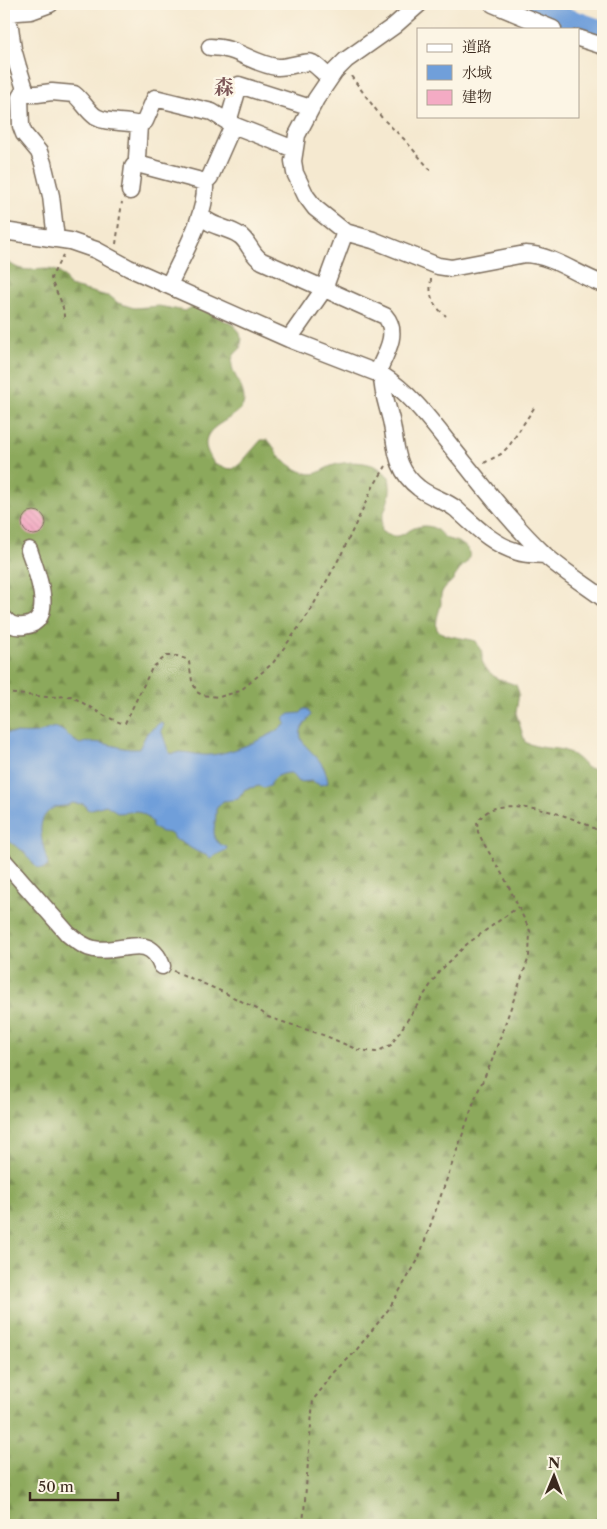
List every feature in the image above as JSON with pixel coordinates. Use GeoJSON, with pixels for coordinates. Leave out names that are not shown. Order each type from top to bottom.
{"type":"FeatureCollection","features":[{"type":"Feature","properties":{"kind":"street"},"geometry":{"type":"LineString","coordinates":[[50,4],[38,10],[4,11],[10,27],[13,49],[11,68],[28,94],[52,92],[74,94],[95,116],[107,120],[129,121],[138,125]]}},
{"type":"Feature","properties":{"kind":"street"},"geometry":{"type":"LineString","coordinates":[[419,4],[394,26],[346,60],[330,78],[311,108],[297,135],[294,149],[295,173],[306,196],[315,208],[345,232],[433,264],[451,268],[525,254],[536,254],[549,258],[603,284]]}},
{"type":"Feature","properties":{"kind":"street"},"geometry":{"type":"LineString","coordinates":[[493,4],[552,28]]}},
{"type":"Feature","properties":{"kind":"street"},"geometry":{"type":"LineString","coordinates":[[580,39],[603,46]]}},
{"type":"Feature","properties":{"kind":"street"},"geometry":{"type":"LineString","coordinates":[[210,47],[229,48],[266,65],[288,67],[308,62],[312,63],[330,78]]}},
{"type":"Feature","properties":{"kind":"street"},"geometry":{"type":"LineString","coordinates":[[205,182],[210,177],[230,123],[240,85],[311,108]]}},
{"type":"Feature","properties":{"kind":"street"},"geometry":{"type":"LineString","coordinates":[[25,89],[20,97],[20,126],[39,152],[43,163],[61,240]]}},
{"type":"Feature","properties":{"kind":"street"},"geometry":{"type":"LineString","coordinates":[[138,125],[145,121],[155,98],[212,112],[230,123],[294,149]]}},
{"type":"Feature","properties":{"kind":"street"},"geometry":{"type":"LineString","coordinates":[[126,197],[133,167],[137,162],[138,125]]}},
{"type":"Feature","properties":{"kind":"street"},"geometry":{"type":"LineString","coordinates":[[137,162],[141,165],[205,182]]}},
{"type":"Feature","properties":{"kind":"street"},"geometry":{"type":"LineString","coordinates":[[169,285],[201,215],[206,192],[205,182]]}},
{"type":"Feature","properties":{"kind":"street"},"geometry":{"type":"LineString","coordinates":[[201,215],[208,221],[238,234],[243,238],[257,259],[378,312],[389,320],[392,326],[392,338],[379,374],[391,421],[395,452],[407,475],[417,487],[455,508],[479,531],[495,542],[519,552],[545,555]]}},
{"type":"Feature","properties":{"kind":"street"},"geometry":{"type":"LineString","coordinates":[[4,231],[61,240],[96,250],[289,339],[379,374],[392,381],[420,408],[470,470],[545,555],[603,598]]}},
{"type":"Feature","properties":{"kind":"street"},"geometry":{"type":"LineString","coordinates":[[289,339],[324,289],[345,232]]}},
{"type":"Feature","properties":{"kind":"street"},"geometry":{"type":"LineString","coordinates":[[4,618],[14,626],[22,627],[36,622],[41,616],[43,607],[40,584],[29,550]]}},
{"type":"Feature","properties":{"kind":"street"},"geometry":{"type":"LineString","coordinates":[[4,861],[78,943],[96,950],[140,946],[149,948],[160,959],[162,966]]}},
{"type":"Feature","properties":{"kind":"path"},"geometry":{"type":"LineString","coordinates":[[346,60],[351,76],[357,86],[382,118],[404,139],[433,173]]}},
{"type":"Feature","properties":{"kind":"path"},"geometry":{"type":"LineString","coordinates":[[114,259],[126,197]]}},
{"type":"Feature","properties":{"kind":"path"},"geometry":{"type":"LineString","coordinates":[[61,240],[63,255],[51,278],[62,300],[64,318]]}},
{"type":"Feature","properties":{"kind":"path"},"geometry":{"type":"LineString","coordinates":[[433,264],[431,298],[434,306],[446,316]]}},
{"type":"Feature","properties":{"kind":"path"},"geometry":{"type":"LineString","coordinates":[[470,470],[501,454],[509,446],[536,405]]}},
{"type":"Feature","properties":{"kind":"path"},"geometry":{"type":"LineString","coordinates":[[4,693],[71,696],[105,716],[125,723],[152,668],[166,656],[177,656],[189,662],[192,681],[197,692],[202,695],[219,697],[240,691],[274,663],[310,613],[341,555],[373,487],[395,452]]}},
{"type":"Feature","properties":{"kind":"path"},"geometry":{"type":"LineString","coordinates":[[303,1525],[313,1400],[388,1310],[418,1260],[529,957],[530,931],[505,879],[478,832],[477,821],[484,813],[508,806],[550,811],[603,834]]}},
{"type":"Feature","properties":{"kind":"path"},"geometry":{"type":"LineString","coordinates":[[162,966],[222,992],[259,1010],[268,1017],[326,1036],[358,1050],[376,1052],[391,1045],[438,972],[467,944],[518,907]]}},
{"type":"Feature","properties":{"kind":"green space"},"geometry":{"type":"Polygon","coordinates":[[[4,261],[26,270],[47,269],[59,272],[69,286],[111,297],[118,303],[134,308],[159,306],[185,311],[194,306],[234,325],[242,339],[240,349],[234,355],[232,362],[242,390],[243,405],[239,411],[219,424],[208,435],[206,442],[207,450],[214,464],[233,469],[240,464],[261,440],[268,440],[282,459],[305,473],[314,474],[334,465],[350,462],[372,465],[380,469],[389,477],[390,487],[382,532],[395,536],[418,527],[430,527],[437,530],[447,539],[463,545],[468,551],[469,558],[466,563],[441,594],[437,630],[450,636],[476,641],[482,652],[482,661],[486,669],[496,678],[516,685],[519,693],[516,713],[525,742],[534,746],[564,750],[579,759],[587,768],[596,769],[603,763],[603,1525],[4,1525],[4,261]]]}},
{"type":"Feature","properties":{"kind":"water"},"geometry":{"type":"Polygon","coordinates":[[[304,709],[307,709],[311,715],[302,728],[302,741],[321,763],[328,783],[320,785],[312,781],[298,782],[291,773],[284,774],[275,777],[270,786],[245,789],[238,799],[223,801],[216,809],[214,831],[217,841],[227,847],[226,850],[210,858],[174,839],[171,834],[161,832],[152,827],[152,822],[145,815],[137,811],[119,813],[106,805],[88,810],[84,804],[71,803],[55,807],[46,813],[41,827],[41,835],[48,866],[42,869],[36,867],[23,851],[4,839],[4,730],[7,733],[34,733],[57,728],[80,744],[95,742],[139,749],[147,733],[161,722],[164,725],[161,730],[169,753],[183,752],[210,755],[228,752],[261,739],[286,724],[284,718],[290,714],[301,713],[304,709]]]}},
{"type":"Feature","properties":{"kind":"building"},"geometry":{"type":"Polygon","coordinates":[[[34,511],[43,514],[46,523],[43,532],[34,535],[25,532],[22,523],[25,514],[34,511]]]}},
{"type":"Feature","properties":{"kind":"waterway"},"geometry":{"type":"LineString","coordinates":[[534,4],[560,16],[603,31]]}},
{"type":"Feature","properties":{"kind":"district","name":"森"},"geometry":{"type":"Point","coordinates":[224,87]}}]}
